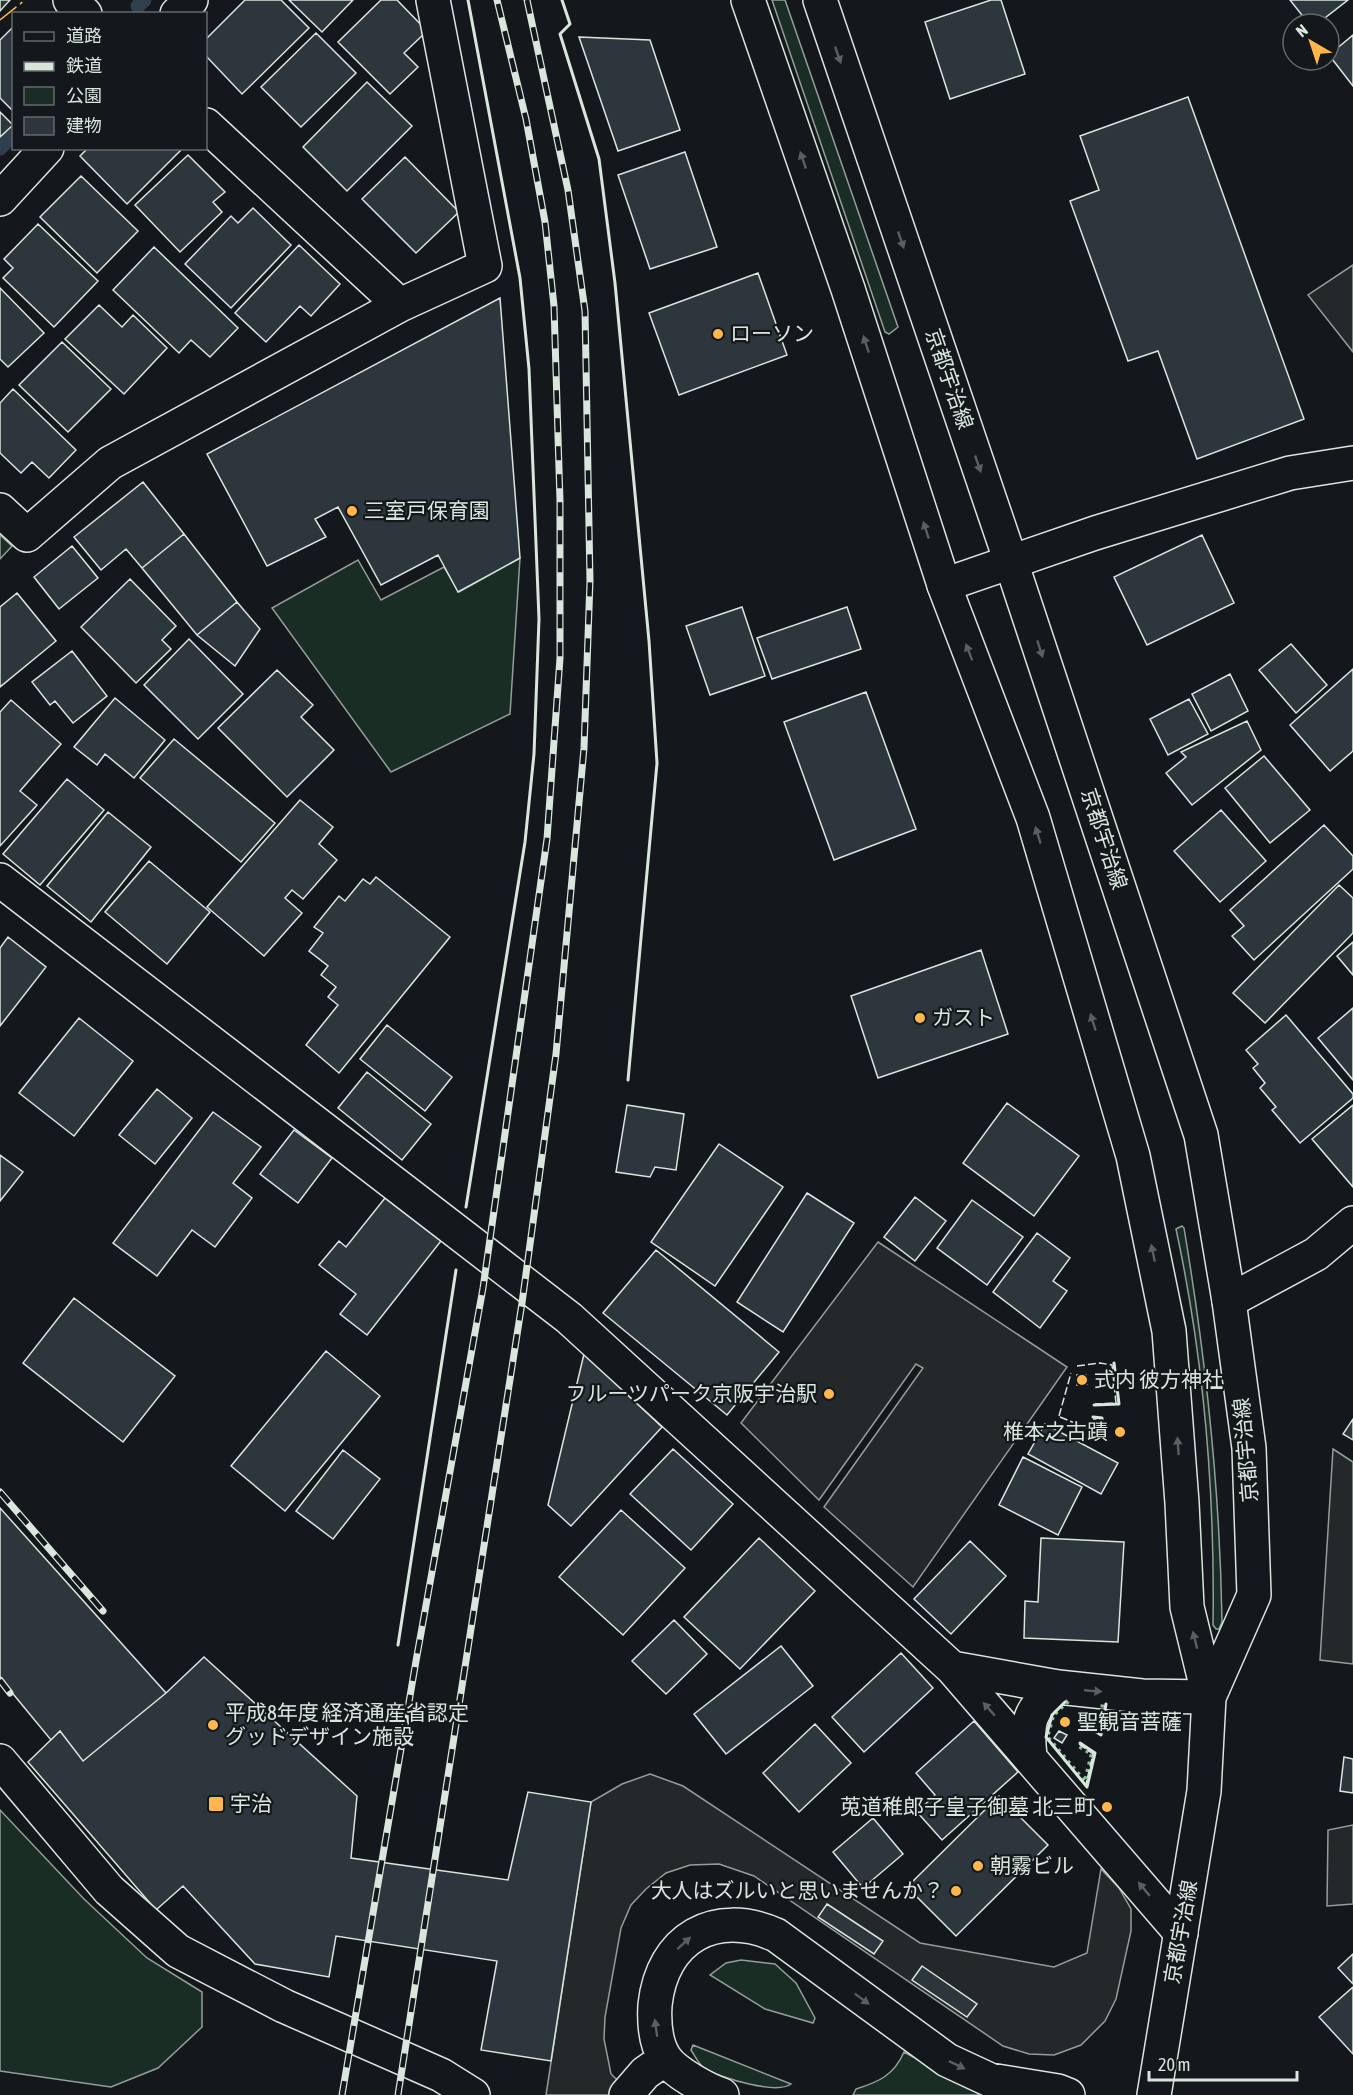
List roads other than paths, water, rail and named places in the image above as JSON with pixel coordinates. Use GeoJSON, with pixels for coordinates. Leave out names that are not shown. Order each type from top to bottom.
{"type":"FeatureCollection","features":[{"type":"Feature","properties":{"kind":"street"},"geometry":{"type":"LineString","coordinates":[[70,0],[83,12]]}},
{"type":"Feature","properties":{"kind":"street"},"geometry":{"type":"LineString","coordinates":[[179,12],[191,0]]}},
{"type":"Feature","properties":{"kind":"street"},"geometry":{"type":"LineString","coordinates":[[0,510],[27,535],[110,463],[400,305],[485,267],[433,0]]}},
{"type":"Feature","properties":{"kind":"street","name":"京都宇治線"},"geometry":{"type":"LineString","coordinates":[[747,0],[848,289],[944,585],[1033,818],[1133,1156],[1169,1331],[1187,1607],[1209,1697],[1204,1791],[1154,2095]]}},
{"type":"Feature","properties":{"kind":"street","name":"京都宇治線"},"geometry":{"type":"LineString","coordinates":[[820,0],[1011,562],[1198,1126],[1229,1301],[1248,1448],[1254,1594],[1209,1697]]}},
{"type":"Feature","properties":{"kind":"street"},"geometry":{"type":"LineString","coordinates":[[207,126],[400,305]]}},
{"type":"Feature","properties":{"kind":"street"},"geometry":{"type":"LineString","coordinates":[[0,199],[45,150]]}},
{"type":"Feature","properties":{"kind":"street"},"geometry":{"type":"LineString","coordinates":[[944,585],[1290,473],[1353,463]]}},
{"type":"Feature","properties":{"kind":"street"},"geometry":{"type":"LineString","coordinates":[[0,880],[557,1308],[952,1668],[1181,1933]]}},
{"type":"Feature","properties":{"kind":"street"},"geometry":{"type":"LineString","coordinates":[[1229,1301],[1316,1254],[1353,1223]]}},
{"type":"Feature","properties":{"kind":"street"},"geometry":{"type":"LineString","coordinates":[[952,1668],[1058,1688],[1142,1695],[1209,1697]]}},
{"type":"Feature","properties":{"kind":"street"},"geometry":{"type":"LineString","coordinates":[[1030,1756],[1028,1736],[1033,1709],[1058,1688]]}},
{"type":"Feature","properties":{"kind":"street"},"geometry":{"type":"LineString","coordinates":[[0,1761],[109,1890],[178,1951],[284,2006],[441,2075],[473,2095]]}},
{"type":"Feature","properties":{"kind":"street"},"geometry":{"type":"LineString","coordinates":[[722,2095],[695,2082],[665,2059],[657,2039],[654,2018],[662,1976],[674,1954],[696,1932],[715,1926],[755,1926],[776,1935],[947,2060],[990,2080],[1058,2091],[1068,2095]]}},
{"type":"Feature","properties":{"kind":"street"},"geometry":{"type":"LineString","coordinates":[[626,2095],[645,2073],[665,2059]]}},
{"type":"Feature","properties":{"kind":"waterway"},"geometry":{"type":"LineString","coordinates":[[138,6],[144,0]]}},
{"type":"Feature","properties":{"kind":"waterway"},"geometry":{"type":"LineString","coordinates":[[0,148],[12,136]]}},
{"type":"Feature","properties":{"kind":"railway"},"geometry":{"type":"LineString","coordinates":[[342,2095],[416,1661],[483,1288],[547,839],[560,658],[560,501],[554,306],[545,222],[526,119],[497,0]]}},
{"type":"Feature","properties":{"kind":"railway"},"geometry":{"type":"LineString","coordinates":[[398,2095],[522,1303],[556,1054],[584,748],[590,581],[585,311],[568,190],[527,0]]}},
{"type":"Feature","properties":{"kind":"railway"},"geometry":{"type":"LineString","coordinates":[[0,1492],[103,1611]]}},
{"type":"Feature","properties":{"kind":"railway"},"geometry":{"type":"LineString","coordinates":[[0,1680],[10,1693]]}},
{"type":"Feature","properties":{"kind":"place","name":"ローソン"},"geometry":{"type":"Point","coordinates":[718,334]}},
{"type":"Feature","properties":{"kind":"place","name":"三室戸保育園"},"geometry":{"type":"Point","coordinates":[352,511]}},
{"type":"Feature","properties":{"kind":"place","name":"ガスト"},"geometry":{"type":"Point","coordinates":[920,1018]}},
{"type":"Feature","properties":{"kind":"place","name":"式内 彼方神社"},"geometry":{"type":"Point","coordinates":[1082,1380]}},
{"type":"Feature","properties":{"kind":"place","name":"フルーツパーク京阪宇治駅"},"geometry":{"type":"Point","coordinates":[829,1394]}},
{"type":"Feature","properties":{"kind":"place","name":"椎本之古蹟"},"geometry":{"type":"Point","coordinates":[1120,1432]}},
{"type":"Feature","properties":{"kind":"place","name":"聖観音菩薩"},"geometry":{"type":"Point","coordinates":[1065,1722]}},
{"type":"Feature","properties":{"kind":"place","name":"平成8年度 経済通産省認定 グッドデザイン施設"},"geometry":{"type":"Point","coordinates":[213,1725]}},
{"type":"Feature","properties":{"kind":"place","name":"宇治"},"geometry":{"type":"Point","coordinates":[216,1804]}},
{"type":"Feature","properties":{"kind":"place","name":"莵道稚郎子皇子御墓 北三町"},"geometry":{"type":"Point","coordinates":[1107,1807]}},
{"type":"Feature","properties":{"kind":"place","name":"朝霧ビル"},"geometry":{"type":"Point","coordinates":[978,1866]}},
{"type":"Feature","properties":{"kind":"place","name":"大人はズルいと思いませんか？"},"geometry":{"type":"Point","coordinates":[956,1891]}}]}
